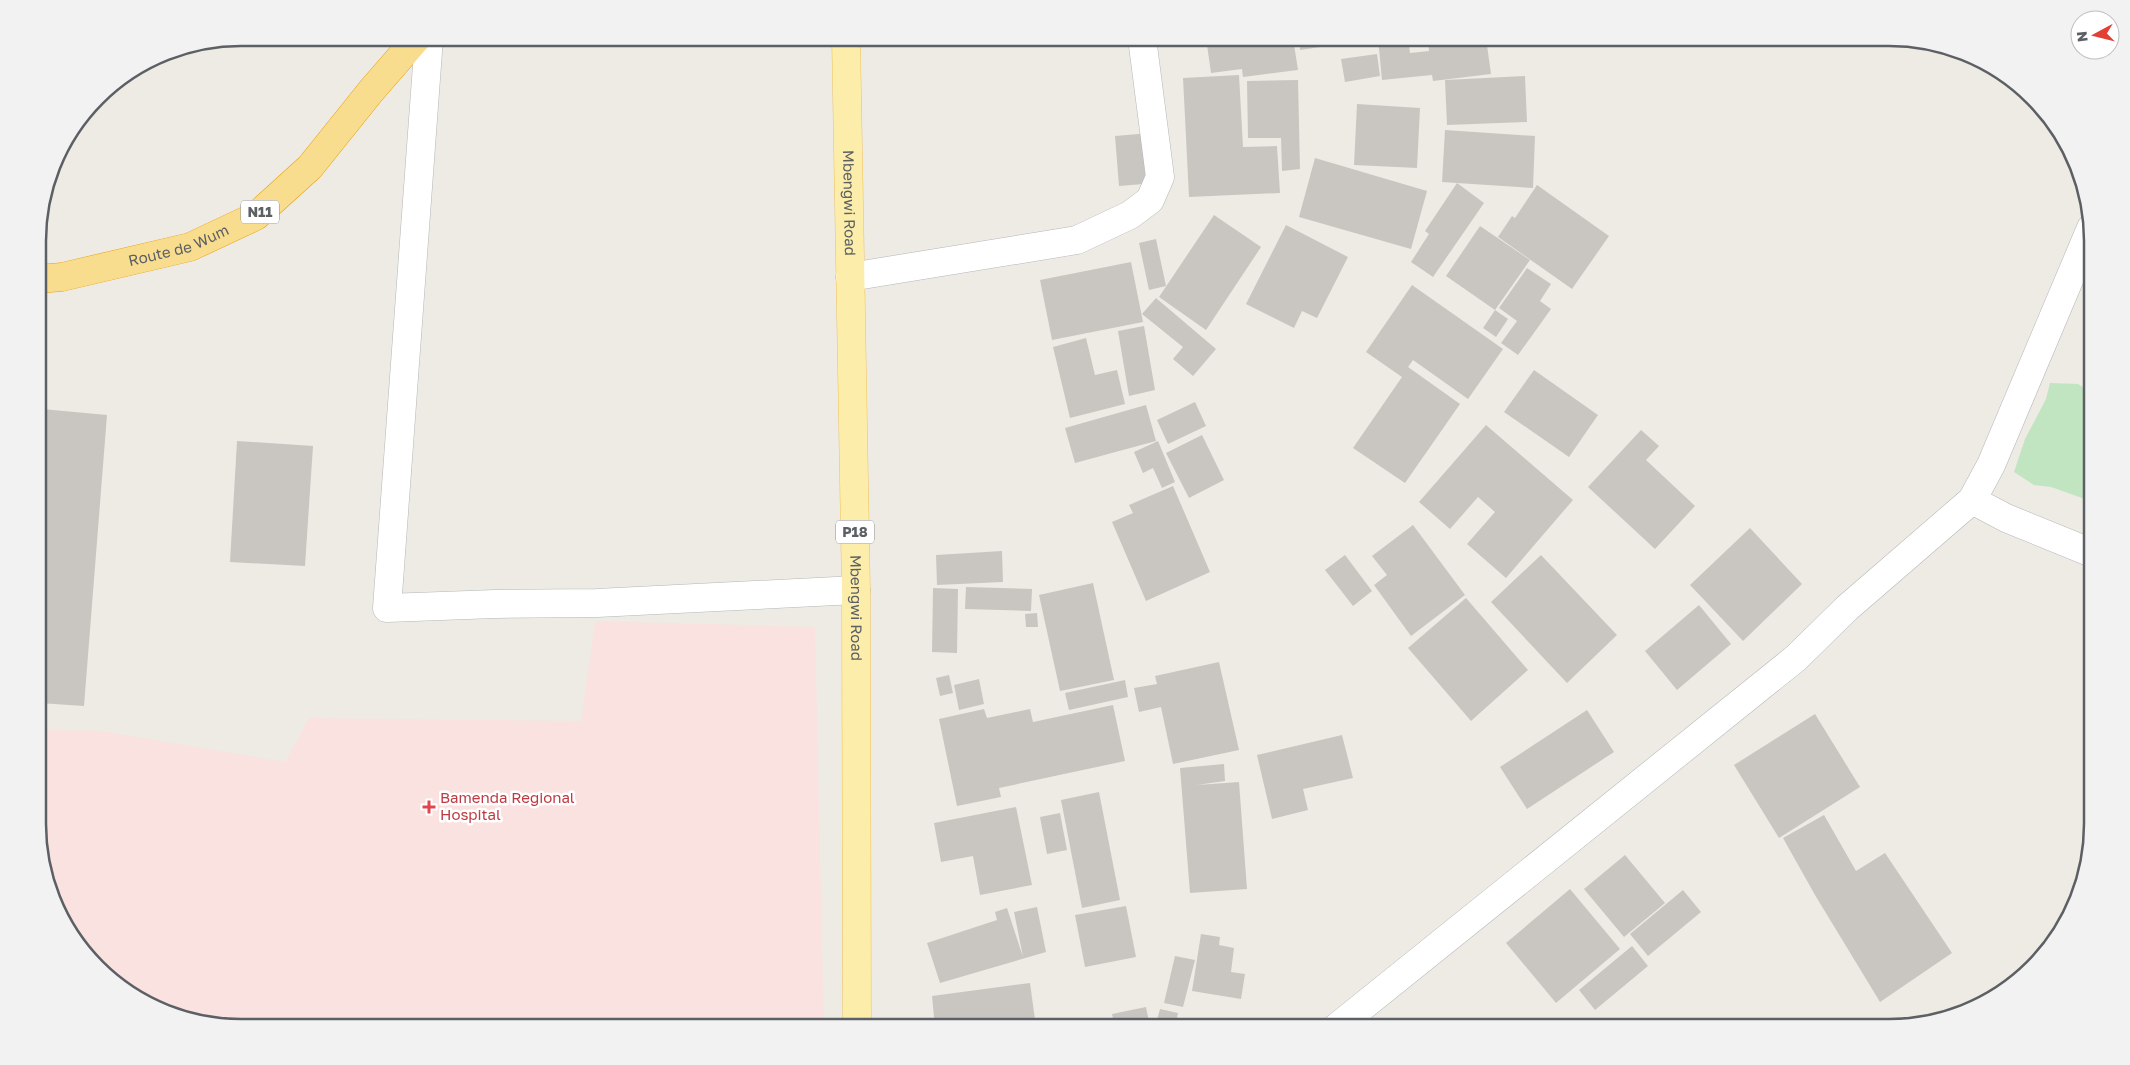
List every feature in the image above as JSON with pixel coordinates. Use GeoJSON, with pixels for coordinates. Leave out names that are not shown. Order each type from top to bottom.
{"type":"FeatureCollection","features":[{"type":"Feature","properties":{"kind":"highway","name":"Route de Wum"},"geometry":{"type":"LineString","coordinates":[[46,279],[62,278],[190,248],[256,216],[310,167],[410,46]]}},
{"type":"Feature","properties":{"kind":"main road","name":"Mbengwi Road"},"geometry":{"type":"LineString","coordinates":[[846,46],[856,590],[857,1019]]}},
{"type":"Feature","properties":{"kind":"street"},"geometry":{"type":"LineString","coordinates":[[428,46],[387,608],[597,603],[856,590]]}},
{"type":"Feature","properties":{"kind":"street"},"geometry":{"type":"LineString","coordinates":[[850,277],[1077,240],[1130,215],[1150,200],[1160,177],[1143,46]]}},
{"type":"Feature","properties":{"kind":"street"},"geometry":{"type":"LineString","coordinates":[[1347,1019],[1796,658],[1847,608],[1972,500],[1991,465],[2084,245]]}},
{"type":"Feature","properties":{"kind":"street"},"geometry":{"type":"LineString","coordinates":[[1972,500],[2006,518],[2084,550]]}},
{"type":"Feature","properties":{"kind":"shaded area","name":"Bamenda Regional Hospital"},"geometry":{"type":"Polygon","coordinates":[[[595,621],[815,627],[824,1019],[241,1019],[203,1015],[166,1004],[143,993],[122,979],[103,962],[86,943],[72,921],[61,899],[53,875],[48,850],[46,824],[46,730],[101,731],[285,762],[309,718],[581,721],[595,621]]]}},
{"type":"Feature","properties":{"kind":"green space"},"geometry":{"type":"Polygon","coordinates":[[[2050,383],[2078,384],[2084,388],[2084,499],[2051,487],[2034,485],[2014,472],[2025,439],[2046,399],[2050,383]]]}},
{"type":"Feature","properties":{"kind":"building"},"geometry":{"type":"Polygon","coordinates":[[[1207,46],[1294,46],[1298,70],[1243,77],[1242,69],[1211,73],[1207,46]]]}},
{"type":"Feature","properties":{"kind":"building"},"geometry":{"type":"Polygon","coordinates":[[[1300,46],[1327,46],[1300,50],[1300,46]]]}},
{"type":"Feature","properties":{"kind":"building"},"geometry":{"type":"Polygon","coordinates":[[[1379,46],[1409,46],[1410,53],[1429,51],[1429,46],[1487,46],[1491,74],[1433,81],[1432,75],[1382,80],[1379,46]]]}},
{"type":"Feature","properties":{"kind":"building"},"geometry":{"type":"Polygon","coordinates":[[[1377,54],[1380,76],[1345,82],[1341,59],[1377,54]]]}},
{"type":"Feature","properties":{"kind":"building"},"geometry":{"type":"Polygon","coordinates":[[[1239,75],[1243,147],[1277,146],[1280,193],[1189,197],[1183,78],[1239,75]]]}},
{"type":"Feature","properties":{"kind":"building"},"geometry":{"type":"Polygon","coordinates":[[[1525,76],[1527,122],[1447,125],[1445,80],[1525,76]]]}},
{"type":"Feature","properties":{"kind":"building"},"geometry":{"type":"Polygon","coordinates":[[[1298,80],[1300,169],[1282,171],[1281,138],[1248,138],[1247,81],[1298,80]]]}},
{"type":"Feature","properties":{"kind":"building"},"geometry":{"type":"Polygon","coordinates":[[[1357,104],[1420,108],[1417,168],[1354,165],[1357,104]]]}},
{"type":"Feature","properties":{"kind":"building"},"geometry":{"type":"Polygon","coordinates":[[[1445,130],[1535,136],[1533,188],[1442,182],[1445,130]]]}},
{"type":"Feature","properties":{"kind":"building"},"geometry":{"type":"Polygon","coordinates":[[[1150,133],[1155,183],[1119,186],[1115,136],[1150,133]]]}},
{"type":"Feature","properties":{"kind":"building"},"geometry":{"type":"Polygon","coordinates":[[[1315,158],[1427,191],[1411,249],[1299,217],[1315,158]]]}},
{"type":"Feature","properties":{"kind":"building"},"geometry":{"type":"Polygon","coordinates":[[[1457,183],[1484,203],[1433,277],[1411,262],[1429,234],[1425,231],[1457,183]]]}},
{"type":"Feature","properties":{"kind":"building"},"geometry":{"type":"Polygon","coordinates":[[[1537,185],[1609,236],[1572,289],[1498,237],[1512,216],[1515,218],[1537,185]]]}},
{"type":"Feature","properties":{"kind":"building"},"geometry":{"type":"Polygon","coordinates":[[[1214,215],[1261,247],[1206,330],[1159,297],[1214,215]]]}},
{"type":"Feature","properties":{"kind":"building"},"geometry":{"type":"Polygon","coordinates":[[[1286,225],[1348,257],[1317,318],[1302,311],[1294,328],[1246,304],[1286,225]]]}},
{"type":"Feature","properties":{"kind":"building"},"geometry":{"type":"Polygon","coordinates":[[[1480,226],[1530,260],[1495,310],[1446,276],[1480,226]]]}},
{"type":"Feature","properties":{"kind":"building"},"geometry":{"type":"Polygon","coordinates":[[[1156,239],[1166,286],[1149,290],[1139,243],[1156,239]]]}},
{"type":"Feature","properties":{"kind":"building"},"geometry":{"type":"Polygon","coordinates":[[[1131,262],[1143,322],[1052,340],[1040,280],[1131,262]]]}},
{"type":"Feature","properties":{"kind":"building"},"geometry":{"type":"Polygon","coordinates":[[[1527,268],[1551,284],[1540,301],[1551,309],[1518,355],[1501,343],[1517,321],[1499,308],[1527,268]]]}},
{"type":"Feature","properties":{"kind":"building"},"geometry":{"type":"Polygon","coordinates":[[[1412,285],[1503,349],[1468,399],[1413,360],[1408,367],[1460,404],[1405,483],[1353,448],[1402,377],[1366,352],[1412,285]]]}},
{"type":"Feature","properties":{"kind":"building"},"geometry":{"type":"Polygon","coordinates":[[[1156,298],[1216,349],[1193,376],[1173,359],[1183,347],[1142,314],[1156,298]]]}},
{"type":"Feature","properties":{"kind":"building"},"geometry":{"type":"Polygon","coordinates":[[[1495,310],[1508,319],[1496,337],[1483,328],[1495,310]]]}},
{"type":"Feature","properties":{"kind":"building"},"geometry":{"type":"Polygon","coordinates":[[[1144,326],[1155,390],[1129,396],[1118,331],[1144,326]]]}},
{"type":"Feature","properties":{"kind":"building"},"geometry":{"type":"Polygon","coordinates":[[[1086,338],[1095,375],[1117,370],[1125,404],[1070,418],[1053,347],[1086,338]]]}},
{"type":"Feature","properties":{"kind":"building"},"geometry":{"type":"Polygon","coordinates":[[[1534,370],[1598,415],[1569,457],[1504,412],[1534,370]]]}},
{"type":"Feature","properties":{"kind":"building"},"geometry":{"type":"Polygon","coordinates":[[[1195,402],[1206,426],[1168,444],[1157,420],[1195,402]]]}},
{"type":"Feature","properties":{"kind":"building"},"geometry":{"type":"Polygon","coordinates":[[[1146,405],[1156,441],[1075,463],[1065,428],[1146,405]]]}},
{"type":"Feature","properties":{"kind":"building"},"geometry":{"type":"Polygon","coordinates":[[[46,409],[107,415],[84,706],[46,703],[46,409]]]}},
{"type":"Feature","properties":{"kind":"building"},"geometry":{"type":"Polygon","coordinates":[[[1486,425],[1573,500],[1506,578],[1467,544],[1495,512],[1478,497],[1450,529],[1419,502],[1486,425]]]}},
{"type":"Feature","properties":{"kind":"building"},"geometry":{"type":"Polygon","coordinates":[[[1641,430],[1659,446],[1646,460],[1695,506],[1655,549],[1588,487],[1641,430]]]}},
{"type":"Feature","properties":{"kind":"building"},"geometry":{"type":"Polygon","coordinates":[[[1202,435],[1224,480],[1189,498],[1166,453],[1202,435]]]}},
{"type":"Feature","properties":{"kind":"building"},"geometry":{"type":"Polygon","coordinates":[[[237,441],[313,446],[305,566],[230,562],[237,441]]]}},
{"type":"Feature","properties":{"kind":"building"},"geometry":{"type":"Polygon","coordinates":[[[1158,441],[1175,482],[1162,488],[1153,468],[1143,473],[1134,452],[1158,441]]]}},
{"type":"Feature","properties":{"kind":"building"},"geometry":{"type":"Polygon","coordinates":[[[1173,486],[1210,572],[1146,601],[1112,522],[1133,513],[1129,505],[1173,486]]]}},
{"type":"Feature","properties":{"kind":"building"},"geometry":{"type":"Polygon","coordinates":[[[1413,525],[1465,595],[1411,636],[1374,585],[1387,575],[1372,556],[1413,525]]]}},
{"type":"Feature","properties":{"kind":"building"},"geometry":{"type":"Polygon","coordinates":[[[1750,528],[1802,584],[1743,641],[1690,585],[1750,528]]]}},
{"type":"Feature","properties":{"kind":"building"},"geometry":{"type":"Polygon","coordinates":[[[1002,551],[1003,582],[937,585],[936,555],[1002,551]]]}},
{"type":"Feature","properties":{"kind":"building"},"geometry":{"type":"Polygon","coordinates":[[[1345,555],[1372,591],[1353,606],[1325,570],[1345,555]]]}},
{"type":"Feature","properties":{"kind":"building"},"geometry":{"type":"Polygon","coordinates":[[[1541,555],[1617,635],[1567,683],[1491,602],[1541,555]]]}},
{"type":"Feature","properties":{"kind":"building"},"geometry":{"type":"Polygon","coordinates":[[[1093,583],[1114,680],[1060,691],[1039,595],[1093,583]]]}},
{"type":"Feature","properties":{"kind":"building"},"geometry":{"type":"Polygon","coordinates":[[[966,587],[1032,589],[1031,611],[965,609],[966,587]]]}},
{"type":"Feature","properties":{"kind":"building"},"geometry":{"type":"Polygon","coordinates":[[[933,588],[958,589],[957,653],[932,652],[933,588]]]}},
{"type":"Feature","properties":{"kind":"building"},"geometry":{"type":"Polygon","coordinates":[[[1466,598],[1528,670],[1471,721],[1408,648],[1466,598]]]}},
{"type":"Feature","properties":{"kind":"building"},"geometry":{"type":"Polygon","coordinates":[[[1699,605],[1731,644],[1677,690],[1645,651],[1699,605]]]}},
{"type":"Feature","properties":{"kind":"building"},"geometry":{"type":"Polygon","coordinates":[[[1037,613],[1038,627],[1026,627],[1025,614],[1037,613]]]}},
{"type":"Feature","properties":{"kind":"building"},"geometry":{"type":"Polygon","coordinates":[[[1219,662],[1239,750],[1173,764],[1161,707],[1139,712],[1134,688],[1157,684],[1155,676],[1219,662]]]}},
{"type":"Feature","properties":{"kind":"building"},"geometry":{"type":"Polygon","coordinates":[[[949,675],[953,693],[940,696],[936,678],[949,675]]]}},
{"type":"Feature","properties":{"kind":"building"},"geometry":{"type":"Polygon","coordinates":[[[979,679],[984,704],[959,710],[954,685],[979,679]]]}},
{"type":"Feature","properties":{"kind":"building"},"geometry":{"type":"Polygon","coordinates":[[[1125,680],[1128,697],[1069,710],[1065,693],[1125,680]]]}},
{"type":"Feature","properties":{"kind":"building"},"geometry":{"type":"Polygon","coordinates":[[[1113,705],[1125,761],[999,788],[1001,797],[957,806],[939,719],[984,709],[987,718],[1030,709],[1033,722],[1113,705]]]}},
{"type":"Feature","properties":{"kind":"building"},"geometry":{"type":"Polygon","coordinates":[[[1587,710],[1614,752],[1527,809],[1500,767],[1587,710]]]}},
{"type":"Feature","properties":{"kind":"building"},"geometry":{"type":"Polygon","coordinates":[[[1815,714],[1860,787],[1779,838],[1734,765],[1815,714]]]}},
{"type":"Feature","properties":{"kind":"building"},"geometry":{"type":"Polygon","coordinates":[[[1342,735],[1353,778],[1303,789],[1308,810],[1272,819],[1257,755],[1342,735]]]}},
{"type":"Feature","properties":{"kind":"building"},"geometry":{"type":"Polygon","coordinates":[[[1224,764],[1225,781],[1197,785],[1239,782],[1247,889],[1190,893],[1180,768],[1224,764]]]}},
{"type":"Feature","properties":{"kind":"building"},"geometry":{"type":"Polygon","coordinates":[[[1099,792],[1120,900],[1082,908],[1061,800],[1099,792]]]}},
{"type":"Feature","properties":{"kind":"building"},"geometry":{"type":"Polygon","coordinates":[[[1016,807],[1032,885],[980,895],[973,856],[941,862],[934,823],[1016,807]]]}},
{"type":"Feature","properties":{"kind":"building"},"geometry":{"type":"Polygon","coordinates":[[[1060,813],[1067,850],[1047,854],[1040,817],[1060,813]]]}},
{"type":"Feature","properties":{"kind":"building"},"geometry":{"type":"Polygon","coordinates":[[[1824,815],[1856,871],[1885,853],[1952,953],[1880,1002],[1783,838],[1824,815]]]}},
{"type":"Feature","properties":{"kind":"building"},"geometry":{"type":"Polygon","coordinates":[[[1625,855],[1665,903],[1624,937],[1584,889],[1625,855]]]}},
{"type":"Feature","properties":{"kind":"building"},"geometry":{"type":"Polygon","coordinates":[[[1570,889],[1620,949],[1556,1003],[1506,943],[1570,889]]]}},
{"type":"Feature","properties":{"kind":"building"},"geometry":{"type":"Polygon","coordinates":[[[1683,890],[1701,912],[1648,956],[1630,934],[1683,890]]]}},
{"type":"Feature","properties":{"kind":"building"},"geometry":{"type":"Polygon","coordinates":[[[1126,906],[1136,957],[1085,967],[1075,915],[1126,906]]]}},
{"type":"Feature","properties":{"kind":"building"},"geometry":{"type":"Polygon","coordinates":[[[1037,907],[1046,952],[940,983],[927,943],[997,920],[995,912],[1007,908],[1023,957],[1014,912],[1037,907]]]}},
{"type":"Feature","properties":{"kind":"building"},"geometry":{"type":"Polygon","coordinates":[[[1201,934],[1220,937],[1219,945],[1234,948],[1231,972],[1245,974],[1241,999],[1192,991],[1201,934]]]}},
{"type":"Feature","properties":{"kind":"building"},"geometry":{"type":"Polygon","coordinates":[[[1632,946],[1648,966],[1595,1010],[1579,990],[1632,946]]]}},
{"type":"Feature","properties":{"kind":"building"},"geometry":{"type":"Polygon","coordinates":[[[1175,956],[1195,960],[1183,1007],[1164,1003],[1175,956]]]}},
{"type":"Feature","properties":{"kind":"building"},"geometry":{"type":"Polygon","coordinates":[[[1030,983],[1035,1019],[934,1019],[932,996],[1030,983]]]}},
{"type":"Feature","properties":{"kind":"building"},"geometry":{"type":"Polygon","coordinates":[[[1146,1007],[1148,1019],[1113,1019],[1112,1014],[1146,1007]]]}},
{"type":"Feature","properties":{"kind":"building"},"geometry":{"type":"Polygon","coordinates":[[[1160,1009],[1178,1013],[1177,1019],[1157,1019],[1160,1009]]]}},
{"type":"Feature","properties":{"kind":"place","name":"Bamenda Regional Hospital"},"geometry":{"type":"Point","coordinates":[429,807]}}]}
